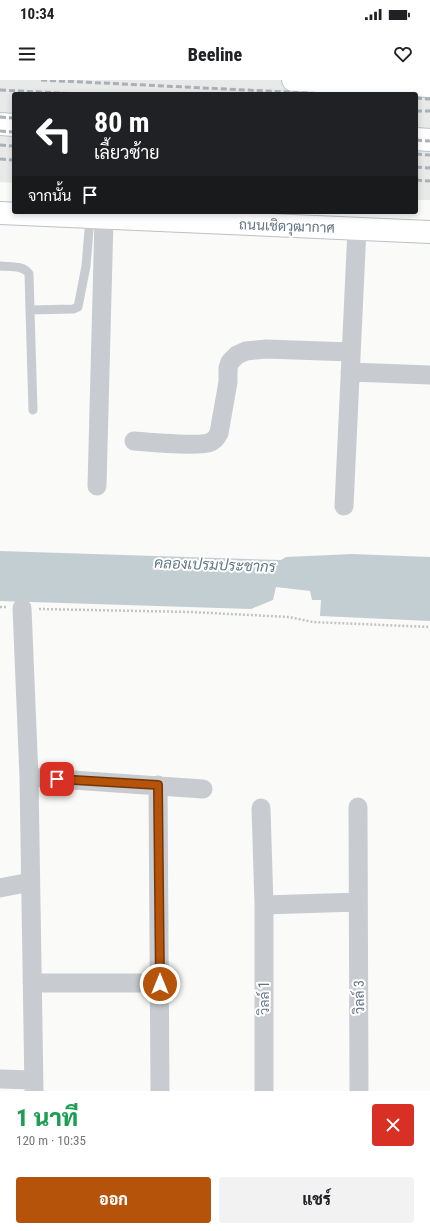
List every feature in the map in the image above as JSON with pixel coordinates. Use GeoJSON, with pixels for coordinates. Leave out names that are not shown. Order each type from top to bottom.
{"type":"FeatureCollection","features":[{"type":"Feature","properties":{"kind":"main road"},"geometry":{"type":"LineString","coordinates":[[293,80],[430,86]]}},
{"type":"Feature","properties":{"kind":"main road"},"geometry":{"type":"LineString","coordinates":[[0,124],[12,125]]}},
{"type":"Feature","properties":{"kind":"main road"},"geometry":{"type":"LineString","coordinates":[[418,140],[430,140]]}},
{"type":"Feature","properties":{"kind":"main road","name":"ถนนเชิดวุฒากาศ"},"geometry":{"type":"LineString","coordinates":[[0,213],[12,214]]}},
{"type":"Feature","properties":{"kind":"main road","name":"ถนนเชิดวุฒากาศ"},"geometry":{"type":"LineString","coordinates":[[19,214],[430,232]]}},
{"type":"Feature","properties":{"kind":"street"},"geometry":{"type":"LineString","coordinates":[[97,218],[97,486]]}},
{"type":"Feature","properties":{"kind":"street"},"geometry":{"type":"LineString","coordinates":[[344,506],[357,229]]}},
{"type":"Feature","properties":{"kind":"street"},"geometry":{"type":"LineString","coordinates":[[134,441],[197,444],[212,442],[217,438],[228,382],[228,368],[230,362],[237,355],[246,351],[266,349],[352,352]]}},
{"type":"Feature","properties":{"kind":"street"},"geometry":{"type":"LineString","coordinates":[[350,372],[430,375]]}},
{"type":"Feature","properties":{"kind":"street"},"geometry":{"type":"LineString","coordinates":[[0,1079],[34,1086],[28,777],[22,608]]}},
{"type":"Feature","properties":{"kind":"street"},"geometry":{"type":"LineString","coordinates":[[28,777],[203,788]]}},
{"type":"Feature","properties":{"kind":"street"},"geometry":{"type":"LineString","coordinates":[[158,785],[160,1091]]}},
{"type":"Feature","properties":{"kind":"street","name":"วิลล์ 3"},"geometry":{"type":"LineString","coordinates":[[358,807],[359,1091]]}},
{"type":"Feature","properties":{"kind":"street","name":"วิลล์ 1"},"geometry":{"type":"LineString","coordinates":[[261,808],[264,905],[264,1091]]}},
{"type":"Feature","properties":{"kind":"street"},"geometry":{"type":"LineString","coordinates":[[0,888],[30,882]]}},
{"type":"Feature","properties":{"kind":"street"},"geometry":{"type":"LineString","coordinates":[[264,905],[358,902]]}},
{"type":"Feature","properties":{"kind":"street"},"geometry":{"type":"LineString","coordinates":[[32,983],[140,983]]}},
{"type":"Feature","properties":{"kind":"lane"},"geometry":{"type":"LineString","coordinates":[[30,310],[73,309],[78,306],[97,218]]}},
{"type":"Feature","properties":{"kind":"lane"},"geometry":{"type":"LineString","coordinates":[[0,266],[22,268],[29,274],[33,410]]}},
{"type":"Feature","properties":{"kind":"path"},"geometry":{"type":"LineString","coordinates":[[0,607],[191,612],[289,617],[313,622],[430,627]]}},
{"type":"Feature","properties":{"kind":"shaded area"},"geometry":{"type":"Polygon","coordinates":[[[0,80],[430,80],[430,200],[418,200],[418,92],[12,92],[12,183],[0,182],[0,80]]]}},
{"type":"Feature","properties":{"kind":"water","name":"คลองเปรมประชากร"},"geometry":{"type":"Polygon","coordinates":[[[0,551],[281,560],[286,557],[352,554],[430,557],[430,621],[320,616],[321,600],[312,600],[310,591],[276,587],[273,600],[251,609],[0,601],[0,551]]]}},
{"type":"Feature","properties":{"kind":"railway"},"geometry":{"type":"LineString","coordinates":[[41,80],[287,92]]}},
{"type":"Feature","properties":{"kind":"railway"},"geometry":{"type":"LineString","coordinates":[[0,90],[39,92]]}},
{"type":"Feature","properties":{"kind":"railway"},"geometry":{"type":"LineString","coordinates":[[418,98],[430,99]]}},
{"type":"Feature","properties":{"kind":"railway"},"geometry":{"type":"LineString","coordinates":[[418,111],[430,111]]}},
{"type":"Feature","properties":{"kind":"railway"},"geometry":{"type":"LineString","coordinates":[[0,117],[12,118]]}},
{"type":"Feature","properties":{"kind":"railway"},"geometry":{"type":"LineString","coordinates":[[0,131],[12,132]]}},
{"type":"Feature","properties":{"kind":"railway"},"geometry":{"type":"LineString","coordinates":[[418,140],[430,141]]}},
{"type":"Feature","properties":{"kind":"railway"},"geometry":{"type":"LineString","coordinates":[[0,145],[12,146]]}},
{"type":"Feature","properties":{"kind":"railway"},"geometry":{"type":"LineString","coordinates":[[418,154],[430,155]]}},
{"type":"Feature","properties":{"kind":"railway"},"geometry":{"type":"LineString","coordinates":[[0,159],[12,160]]}},
{"type":"Feature","properties":{"kind":"railway"},"geometry":{"type":"LineString","coordinates":[[418,167],[430,168]]}},
{"type":"Feature","properties":{"kind":"railway"},"geometry":{"type":"LineString","coordinates":[[418,180],[430,181]]}},
{"type":"Feature","properties":{"kind":"route"},"geometry":{"type":"LineString","coordinates":[[57,779],[158,785],[160,984]]}}]}
